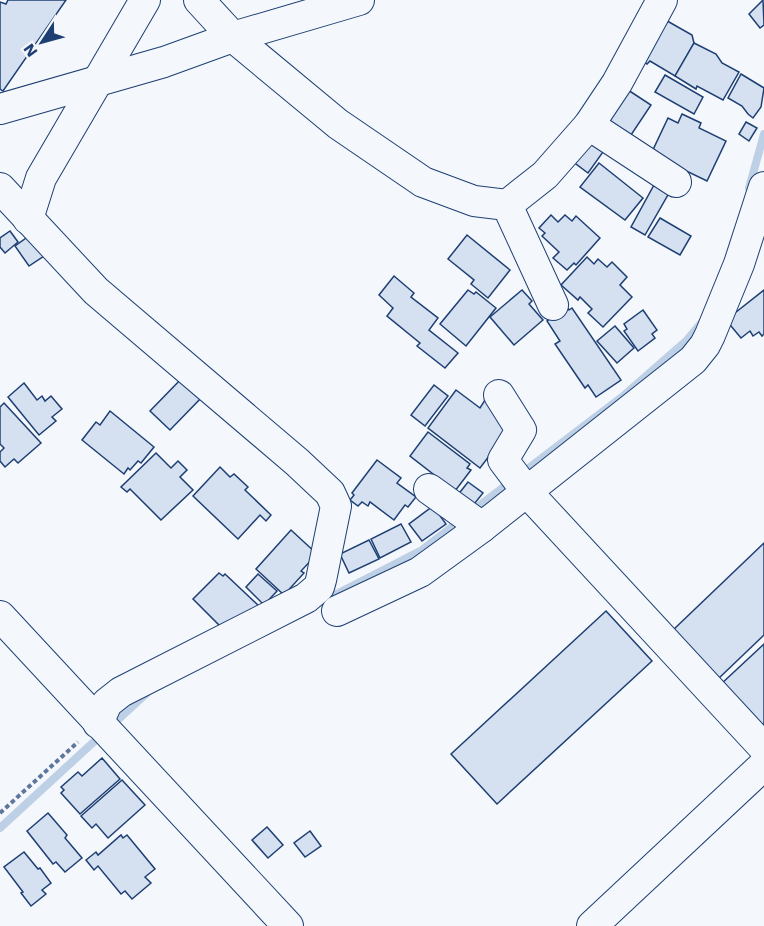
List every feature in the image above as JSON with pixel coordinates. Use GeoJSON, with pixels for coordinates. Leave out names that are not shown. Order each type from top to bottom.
{"type":"FeatureCollection","features":[{"type":"Feature","properties":{"kind":"street"},"geometry":{"type":"LineString","coordinates":[[28,219],[41,178],[145,0]]}},
{"type":"Feature","properties":{"kind":"street"},"geometry":{"type":"LineString","coordinates":[[199,0],[233,37],[338,124],[423,182],[474,201],[507,205],[545,175],[589,125],[617,83],[662,0]]}},
{"type":"Feature","properties":{"kind":"street"},"geometry":{"type":"LineString","coordinates":[[0,109],[164,63],[233,37],[359,0]]}},
{"type":"Feature","properties":{"kind":"street"},"geometry":{"type":"LineString","coordinates":[[589,125],[676,182]]}},
{"type":"Feature","properties":{"kind":"street"},"geometry":{"type":"LineString","coordinates":[[337,611],[420,572],[473,521],[520,484],[693,360],[705,345],[739,264],[764,187]]}},
{"type":"Feature","properties":{"kind":"street"},"geometry":{"type":"LineString","coordinates":[[0,188],[96,291],[297,462],[330,493],[336,506],[319,587],[306,598],[121,692],[106,703],[103,728]]}},
{"type":"Feature","properties":{"kind":"street"},"geometry":{"type":"LineString","coordinates":[[507,205],[553,305]]}},
{"type":"Feature","properties":{"kind":"street"},"geometry":{"type":"LineString","coordinates":[[499,395],[521,430],[503,460],[520,484],[764,748]]}},
{"type":"Feature","properties":{"kind":"street"},"geometry":{"type":"LineString","coordinates":[[429,489],[473,521]]}},
{"type":"Feature","properties":{"kind":"street"},"geometry":{"type":"LineString","coordinates":[[0,616],[288,926]]}},
{"type":"Feature","properties":{"kind":"street"},"geometry":{"type":"LineString","coordinates":[[592,926],[764,765]]}},
{"type":"Feature","properties":{"kind":"path"},"geometry":{"type":"LineString","coordinates":[[0,813],[103,728]]}},
{"type":"Feature","properties":{"kind":"building"},"geometry":{"type":"Polygon","coordinates":[[[8,0],[66,0],[3,91],[0,89],[0,2],[6,4],[8,0]]]}},
{"type":"Feature","properties":{"kind":"building"},"geometry":{"type":"Polygon","coordinates":[[[763,0],[764,25],[760,28],[749,14],[763,0]]]}},
{"type":"Feature","properties":{"kind":"building"},"geometry":{"type":"Polygon","coordinates":[[[662,18],[692,35],[694,43],[675,76],[650,61],[647,64],[639,59],[662,18]]]}},
{"type":"Feature","properties":{"kind":"building"},"geometry":{"type":"Polygon","coordinates":[[[694,43],[716,54],[722,63],[739,72],[723,100],[697,86],[696,89],[675,76],[694,43]]]}},
{"type":"Feature","properties":{"kind":"building"},"geometry":{"type":"Polygon","coordinates":[[[741,74],[764,88],[761,107],[753,118],[742,106],[728,98],[741,74]]]}},
{"type":"Feature","properties":{"kind":"building"},"geometry":{"type":"Polygon","coordinates":[[[665,75],[703,97],[694,114],[655,92],[665,75]]]}},
{"type":"Feature","properties":{"kind":"building"},"geometry":{"type":"Polygon","coordinates":[[[625,88],[651,105],[627,141],[601,124],[625,88]]]}},
{"type":"Feature","properties":{"kind":"building"},"geometry":{"type":"Polygon","coordinates":[[[682,114],[701,123],[699,128],[726,141],[707,181],[651,154],[668,118],[678,123],[682,114]]]}},
{"type":"Feature","properties":{"kind":"building"},"geometry":{"type":"Polygon","coordinates":[[[746,122],[757,128],[749,141],[739,134],[746,122]]]}},
{"type":"Feature","properties":{"kind":"building"},"geometry":{"type":"Polygon","coordinates":[[[593,133],[608,145],[588,173],[572,161],[593,133]]]}},
{"type":"Feature","properties":{"kind":"building"},"geometry":{"type":"Polygon","coordinates":[[[599,163],[643,198],[625,220],[580,187],[599,163]]]}},
{"type":"Feature","properties":{"kind":"building"},"geometry":{"type":"Polygon","coordinates":[[[654,185],[669,193],[645,235],[631,227],[654,185]]]}},
{"type":"Feature","properties":{"kind":"building"},"geometry":{"type":"Polygon","coordinates":[[[551,215],[558,222],[565,215],[572,221],[576,216],[600,238],[576,265],[574,263],[567,270],[553,258],[559,252],[542,236],[545,233],[539,228],[551,215]]]}},
{"type":"Feature","properties":{"kind":"building"},"geometry":{"type":"Polygon","coordinates":[[[660,218],[691,236],[680,255],[648,237],[660,218]]]}},
{"type":"Feature","properties":{"kind":"building"},"geometry":{"type":"Polygon","coordinates":[[[10,231],[18,242],[5,253],[0,247],[0,238],[10,231]]]}},
{"type":"Feature","properties":{"kind":"building"},"geometry":{"type":"Polygon","coordinates":[[[467,235],[510,270],[488,298],[471,284],[474,280],[448,259],[467,235]]]}},
{"type":"Feature","properties":{"kind":"building"},"geometry":{"type":"Polygon","coordinates":[[[29,236],[44,256],[29,266],[15,246],[29,236]]]}},
{"type":"Feature","properties":{"kind":"building"},"geometry":{"type":"Polygon","coordinates":[[[587,257],[594,264],[598,259],[607,267],[612,262],[627,277],[620,285],[632,297],[603,327],[588,313],[592,309],[580,297],[578,300],[561,285],[587,257]]]}},
{"type":"Feature","properties":{"kind":"building"},"geometry":{"type":"Polygon","coordinates":[[[394,276],[414,293],[411,297],[438,318],[429,330],[458,353],[445,368],[417,346],[420,343],[387,316],[393,308],[379,295],[394,276]]]}},
{"type":"Feature","properties":{"kind":"building"},"geometry":{"type":"Polygon","coordinates":[[[468,290],[474,294],[476,292],[496,308],[466,346],[440,324],[468,290]]]}},
{"type":"Feature","properties":{"kind":"building"},"geometry":{"type":"Polygon","coordinates":[[[522,290],[532,301],[529,304],[543,320],[514,345],[490,317],[522,290]]]}},
{"type":"Feature","properties":{"kind":"building"},"geometry":{"type":"Polygon","coordinates":[[[764,290],[764,334],[762,336],[759,332],[753,336],[750,331],[741,338],[726,320],[764,290]]]}},
{"type":"Feature","properties":{"kind":"building"},"geometry":{"type":"Polygon","coordinates":[[[567,307],[569,310],[572,308],[621,380],[596,397],[588,385],[585,388],[555,344],[560,341],[547,321],[567,307]]]}},
{"type":"Feature","properties":{"kind":"building"},"geometry":{"type":"Polygon","coordinates":[[[643,310],[657,330],[652,334],[655,338],[638,351],[624,331],[627,329],[624,324],[643,310]]]}},
{"type":"Feature","properties":{"kind":"building"},"geometry":{"type":"Polygon","coordinates":[[[615,326],[634,348],[617,363],[597,341],[615,326]]]}},
{"type":"Feature","properties":{"kind":"building"},"geometry":{"type":"Polygon","coordinates":[[[183,377],[203,396],[170,430],[150,411],[183,377]]]}},
{"type":"Feature","properties":{"kind":"building"},"geometry":{"type":"Polygon","coordinates":[[[24,383],[37,400],[42,396],[45,401],[51,396],[62,409],[52,417],[56,421],[39,435],[8,397],[24,383]]]}},
{"type":"Feature","properties":{"kind":"building"},"geometry":{"type":"Polygon","coordinates":[[[434,385],[448,396],[425,426],[411,415],[434,385]]]}},
{"type":"Feature","properties":{"kind":"building"},"geometry":{"type":"Polygon","coordinates":[[[456,390],[480,408],[485,400],[504,415],[509,430],[480,468],[428,428],[456,390]]]}},
{"type":"Feature","properties":{"kind":"building"},"geometry":{"type":"Polygon","coordinates":[[[4,403],[41,443],[18,463],[14,459],[5,467],[0,461],[0,452],[4,448],[0,444],[0,407],[4,403]]]}},
{"type":"Feature","properties":{"kind":"building"},"geometry":{"type":"Polygon","coordinates":[[[110,411],[154,447],[141,463],[138,461],[124,474],[82,440],[96,422],[100,425],[110,411]]]}},
{"type":"Feature","properties":{"kind":"building"},"geometry":{"type":"Polygon","coordinates":[[[428,432],[470,464],[467,468],[471,470],[455,491],[410,456],[428,432]]]}},
{"type":"Feature","properties":{"kind":"building"},"geometry":{"type":"Polygon","coordinates":[[[156,453],[171,468],[178,461],[187,470],[180,477],[193,490],[161,520],[130,489],[127,492],[121,487],[156,453]]]}},
{"type":"Feature","properties":{"kind":"building"},"geometry":{"type":"Polygon","coordinates":[[[377,460],[401,478],[397,483],[416,497],[408,507],[405,505],[394,520],[370,502],[368,506],[362,502],[358,506],[350,500],[354,495],[352,493],[377,460]]]}},
{"type":"Feature","properties":{"kind":"building"},"geometry":{"type":"Polygon","coordinates":[[[220,467],[230,477],[234,474],[248,487],[245,490],[271,515],[266,521],[260,515],[238,539],[193,496],[220,467]]]}},
{"type":"Feature","properties":{"kind":"building"},"geometry":{"type":"Polygon","coordinates":[[[468,482],[483,493],[471,508],[457,496],[468,482]]]}},
{"type":"Feature","properties":{"kind":"building"},"geometry":{"type":"Polygon","coordinates":[[[433,506],[446,524],[422,541],[409,524],[433,506]]]}},
{"type":"Feature","properties":{"kind":"building"},"geometry":{"type":"Polygon","coordinates":[[[401,524],[411,542],[380,558],[371,539],[401,524]]]}},
{"type":"Feature","properties":{"kind":"building"},"geometry":{"type":"Polygon","coordinates":[[[291,530],[317,554],[301,571],[304,573],[284,595],[256,569],[291,530]]]}},
{"type":"Feature","properties":{"kind":"building"},"geometry":{"type":"Polygon","coordinates":[[[369,540],[379,559],[349,573],[340,554],[369,540]]]}},
{"type":"Feature","properties":{"kind":"building"},"geometry":{"type":"Polygon","coordinates":[[[764,543],[764,635],[718,679],[672,631],[764,543]]]}},
{"type":"Feature","properties":{"kind":"building"},"geometry":{"type":"Polygon","coordinates":[[[219,573],[223,576],[225,574],[260,607],[220,626],[193,599],[219,573]]]}},
{"type":"Feature","properties":{"kind":"building"},"geometry":{"type":"Polygon","coordinates":[[[258,574],[277,591],[264,605],[246,587],[258,574]]]}},
{"type":"Feature","properties":{"kind":"building"},"geometry":{"type":"Polygon","coordinates":[[[606,611],[652,661],[497,804],[451,754],[606,611]]]}},
{"type":"Feature","properties":{"kind":"building"},"geometry":{"type":"Polygon","coordinates":[[[764,644],[764,732],[720,685],[764,644]]]}},
{"type":"Feature","properties":{"kind":"building"},"geometry":{"type":"Polygon","coordinates":[[[102,758],[120,779],[80,814],[61,793],[64,790],[61,787],[78,772],[82,776],[102,758]]]}},
{"type":"Feature","properties":{"kind":"building"},"geometry":{"type":"Polygon","coordinates":[[[122,780],[145,805],[108,838],[96,824],[92,828],[81,816],[122,780]]]}},
{"type":"Feature","properties":{"kind":"building"},"geometry":{"type":"Polygon","coordinates":[[[48,813],[67,835],[65,838],[82,858],[65,872],[56,862],[53,864],[27,831],[48,813]]]}},
{"type":"Feature","properties":{"kind":"building"},"geometry":{"type":"Polygon","coordinates":[[[267,827],[283,845],[268,858],[252,840],[267,827]]]}},
{"type":"Feature","properties":{"kind":"building"},"geometry":{"type":"Polygon","coordinates":[[[310,831],[321,846],[305,857],[294,843],[310,831]]]}},
{"type":"Feature","properties":{"kind":"building"},"geometry":{"type":"Polygon","coordinates":[[[121,835],[123,838],[127,835],[155,869],[145,877],[151,883],[132,899],[125,891],[121,894],[98,866],[94,870],[86,860],[96,852],[98,855],[121,835]]]}},
{"type":"Feature","properties":{"kind":"building"},"geometry":{"type":"Polygon","coordinates":[[[24,852],[51,883],[42,890],[46,894],[31,906],[4,867],[24,852]]]}},
{"type":"Feature","properties":{"kind":"waterway"},"geometry":{"type":"LineString","coordinates":[[749,188],[764,134]]}},
{"type":"Feature","properties":{"kind":"waterway"},"geometry":{"type":"LineString","coordinates":[[471,512],[622,397],[686,341],[702,322]]}},
{"type":"Feature","properties":{"kind":"waterway"},"geometry":{"type":"LineString","coordinates":[[323,601],[422,550],[461,520]]}},
{"type":"Feature","properties":{"kind":"waterway"},"geometry":{"type":"LineString","coordinates":[[0,828],[147,693]]}}]}
